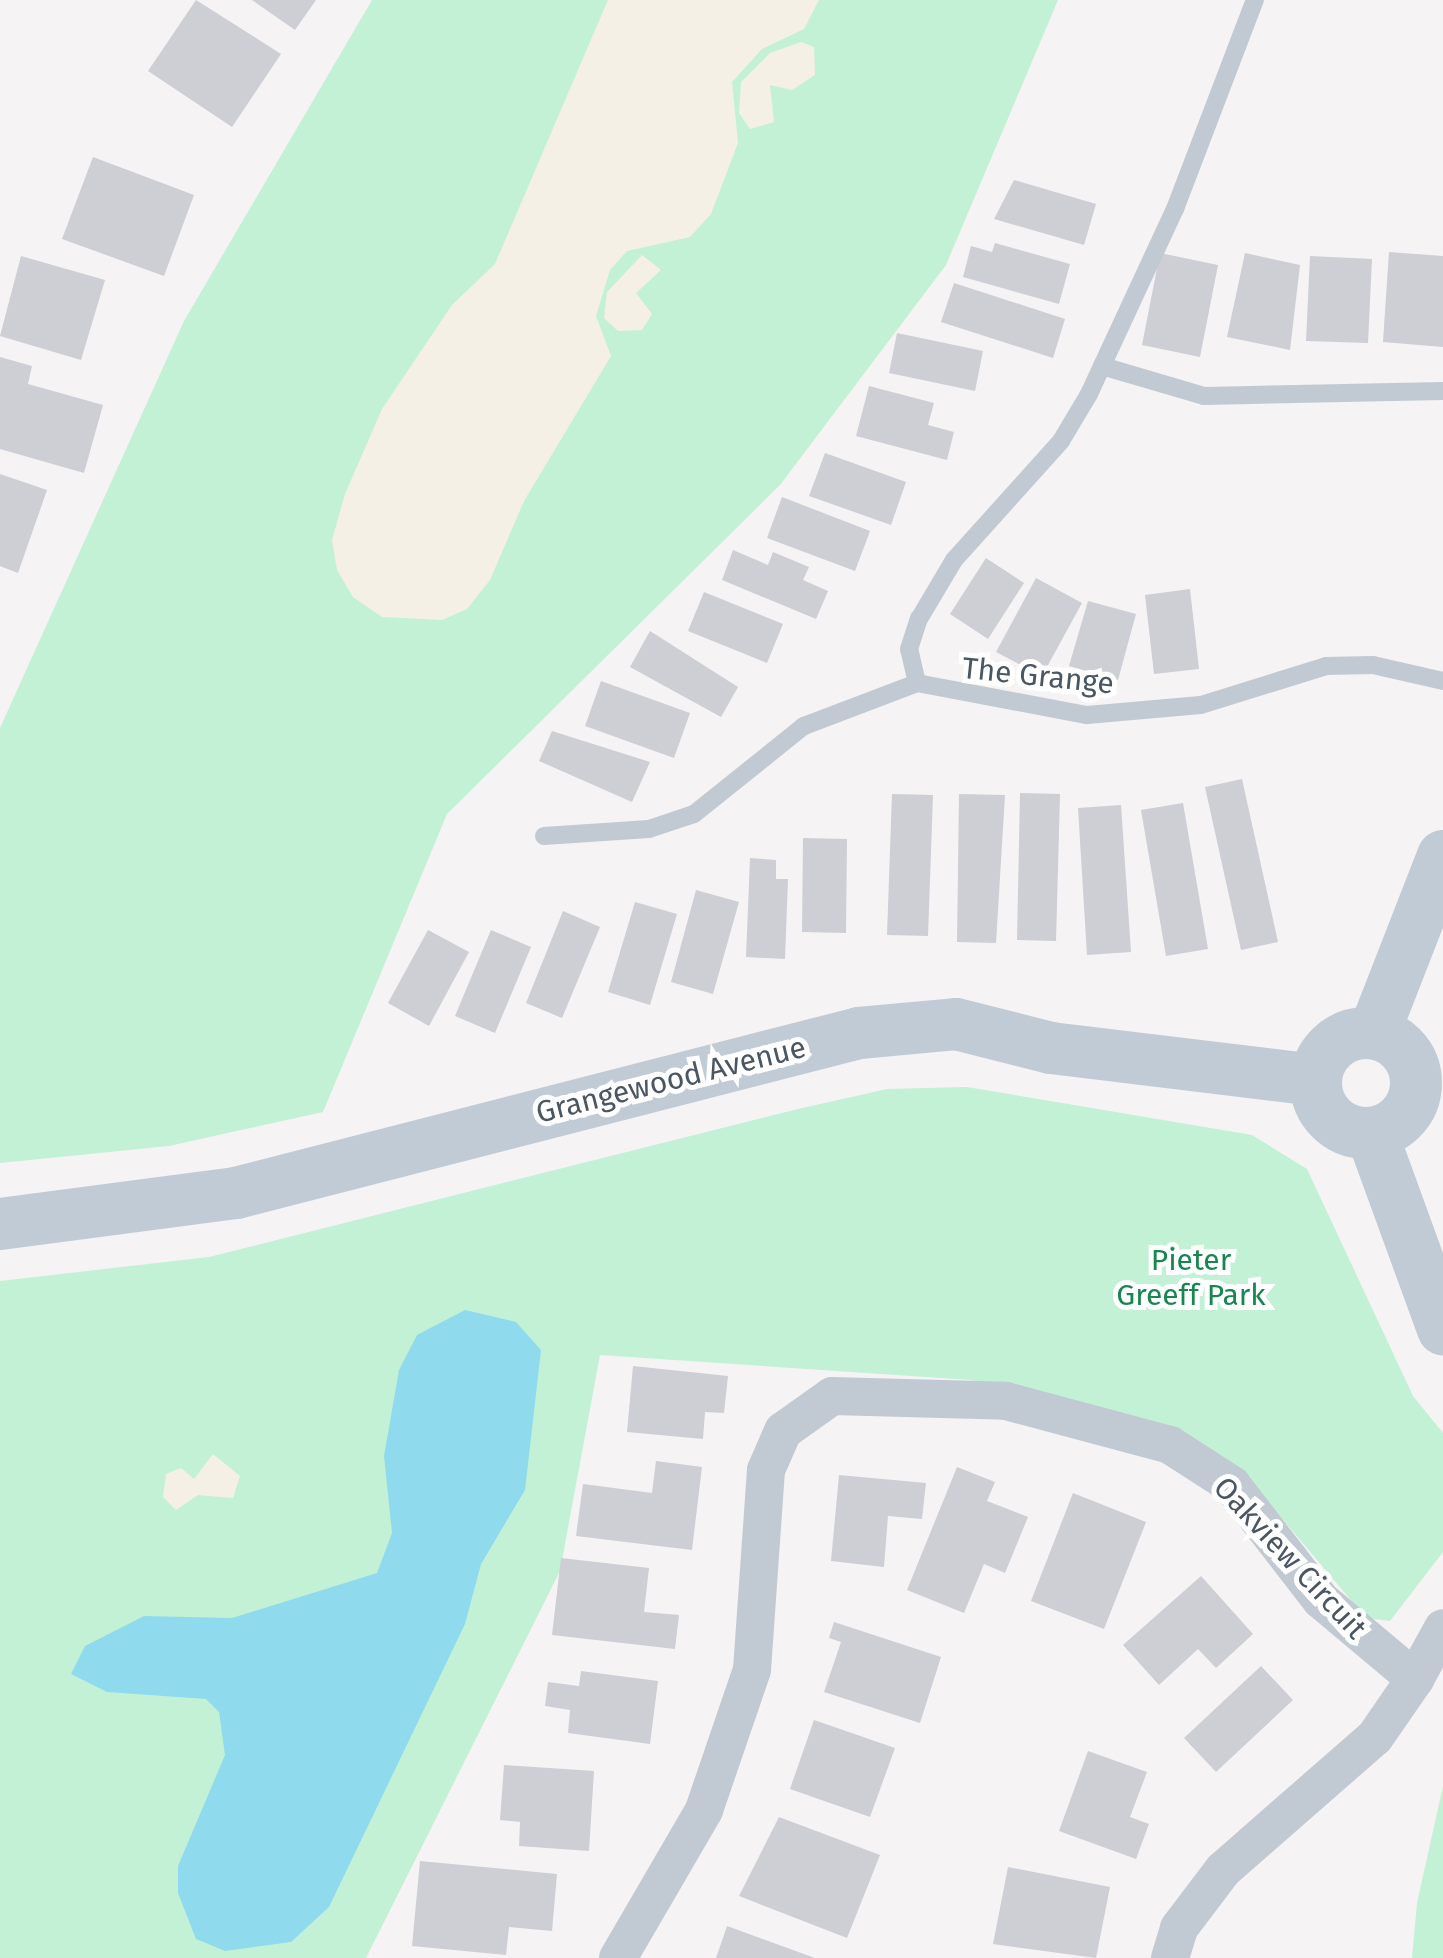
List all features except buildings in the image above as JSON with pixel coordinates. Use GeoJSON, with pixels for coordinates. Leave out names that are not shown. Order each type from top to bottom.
{"type":"FeatureCollection","features":[{"type":"Feature","properties":{"kind":"street"},"geometry":{"type":"LineString","coordinates":[[1374,1033],[1443,856]]}},
{"type":"Feature","properties":{"kind":"street","name":"Grangewood Avenue"},"geometry":{"type":"LineString","coordinates":[[10,1219],[236,1193],[859,1033],[956,1024],[1051,1048],[1315,1080]]}},
{"type":"Feature","properties":{"kind":"street"},"geometry":{"type":"LineString","coordinates":[[1374,1033],[1404,1050],[1417,1082],[1406,1114],[1372,1134],[1333,1122],[1315,1080],[1341,1039],[1374,1033]]}},
{"type":"Feature","properties":{"kind":"street"},"geometry":{"type":"LineString","coordinates":[[1372,1134],[1443,1329]]}},
{"type":"Feature","properties":{"kind":"street","name":"Oakview Circuit"},"geometry":{"type":"LineString","coordinates":[[618,1958],[704,1810],[752,1670],[766,1470],[783,1432],[832,1396],[1006,1400],[1170,1445],[1232,1485],[1322,1600],[1415,1680]]}},
{"type":"Feature","properties":{"kind":"street"},"geometry":{"type":"LineString","coordinates":[[1170,1958],[1179,1928],[1224,1870],[1375,1737],[1415,1680],[1443,1628]]}},
{"type":"Feature","properties":{"kind":"lane"},"geometry":{"type":"LineString","coordinates":[[917,682],[909,650],[918,619],[962,549],[1061,441],[1102,366],[1175,209],[1255,0]]}},
{"type":"Feature","properties":{"kind":"lane"},"geometry":{"type":"LineString","coordinates":[[1102,366],[1204,396],[1443,391]]}},
{"type":"Feature","properties":{"kind":"lane","name":"The Grange"},"geometry":{"type":"LineString","coordinates":[[544,836],[649,829],[694,814],[804,726],[917,682],[1087,715],[1200,705],[1326,666],[1373,664],[1443,682]]}},
{"type":"Feature","properties":{"kind":"green space"},"geometry":{"type":"Polygon","coordinates":[[[372,0],[1058,0],[946,265],[780,485],[447,814],[323,1112],[169,1146],[0,1163],[0,728],[184,321],[372,0]]]}},
{"type":"Feature","properties":{"kind":"green space","name":"Pieter Greeff Park"},"geometry":{"type":"Polygon","coordinates":[[[967,1087],[1252,1135],[1307,1169],[1413,1396],[1443,1433],[1443,1552],[1390,1621],[1366,1618],[1247,1477],[1179,1431],[971,1380],[600,1355],[560,1571],[366,1958],[0,1958],[0,1281],[209,1257],[887,1089],[967,1087]]]}},
{"type":"Feature","properties":{"kind":"green space"},"geometry":{"type":"Polygon","coordinates":[[[1443,1786],[1443,1958],[1412,1958],[1417,1903],[1443,1786]]]}},
{"type":"Feature","properties":{"kind":"sand"},"geometry":{"type":"Polygon","coordinates":[[[608,0],[819,0],[804,29],[762,49],[732,82],[738,143],[711,214],[690,237],[627,251],[610,270],[596,316],[611,356],[524,501],[490,580],[467,609],[442,620],[382,617],[353,597],[337,570],[332,540],[345,494],[382,409],[452,305],[495,264],[608,0]]]}},
{"type":"Feature","properties":{"kind":"sand"},"geometry":{"type":"Polygon","coordinates":[[[801,42],[814,47],[815,75],[792,90],[770,85],[774,122],[750,129],[739,113],[741,82],[770,53],[801,42]]]}},
{"type":"Feature","properties":{"kind":"sand"},"geometry":{"type":"Polygon","coordinates":[[[642,255],[661,270],[636,293],[652,314],[642,330],[618,331],[604,318],[607,292],[642,255]]]}},
{"type":"Feature","properties":{"kind":"sand"},"geometry":{"type":"Polygon","coordinates":[[[213,1454],[240,1476],[233,1498],[198,1495],[176,1510],[163,1497],[166,1474],[181,1468],[194,1479],[213,1454]]]}},
{"type":"Feature","properties":{"kind":"water"},"geometry":{"type":"Polygon","coordinates":[[[465,1310],[516,1322],[541,1350],[525,1490],[481,1564],[465,1624],[329,1907],[291,1942],[225,1951],[196,1939],[178,1893],[178,1866],[225,1755],[219,1712],[206,1699],[107,1692],[71,1674],[85,1646],[144,1616],[232,1618],[377,1573],[392,1533],[384,1456],[399,1370],[417,1335],[465,1310]]]}}]}
